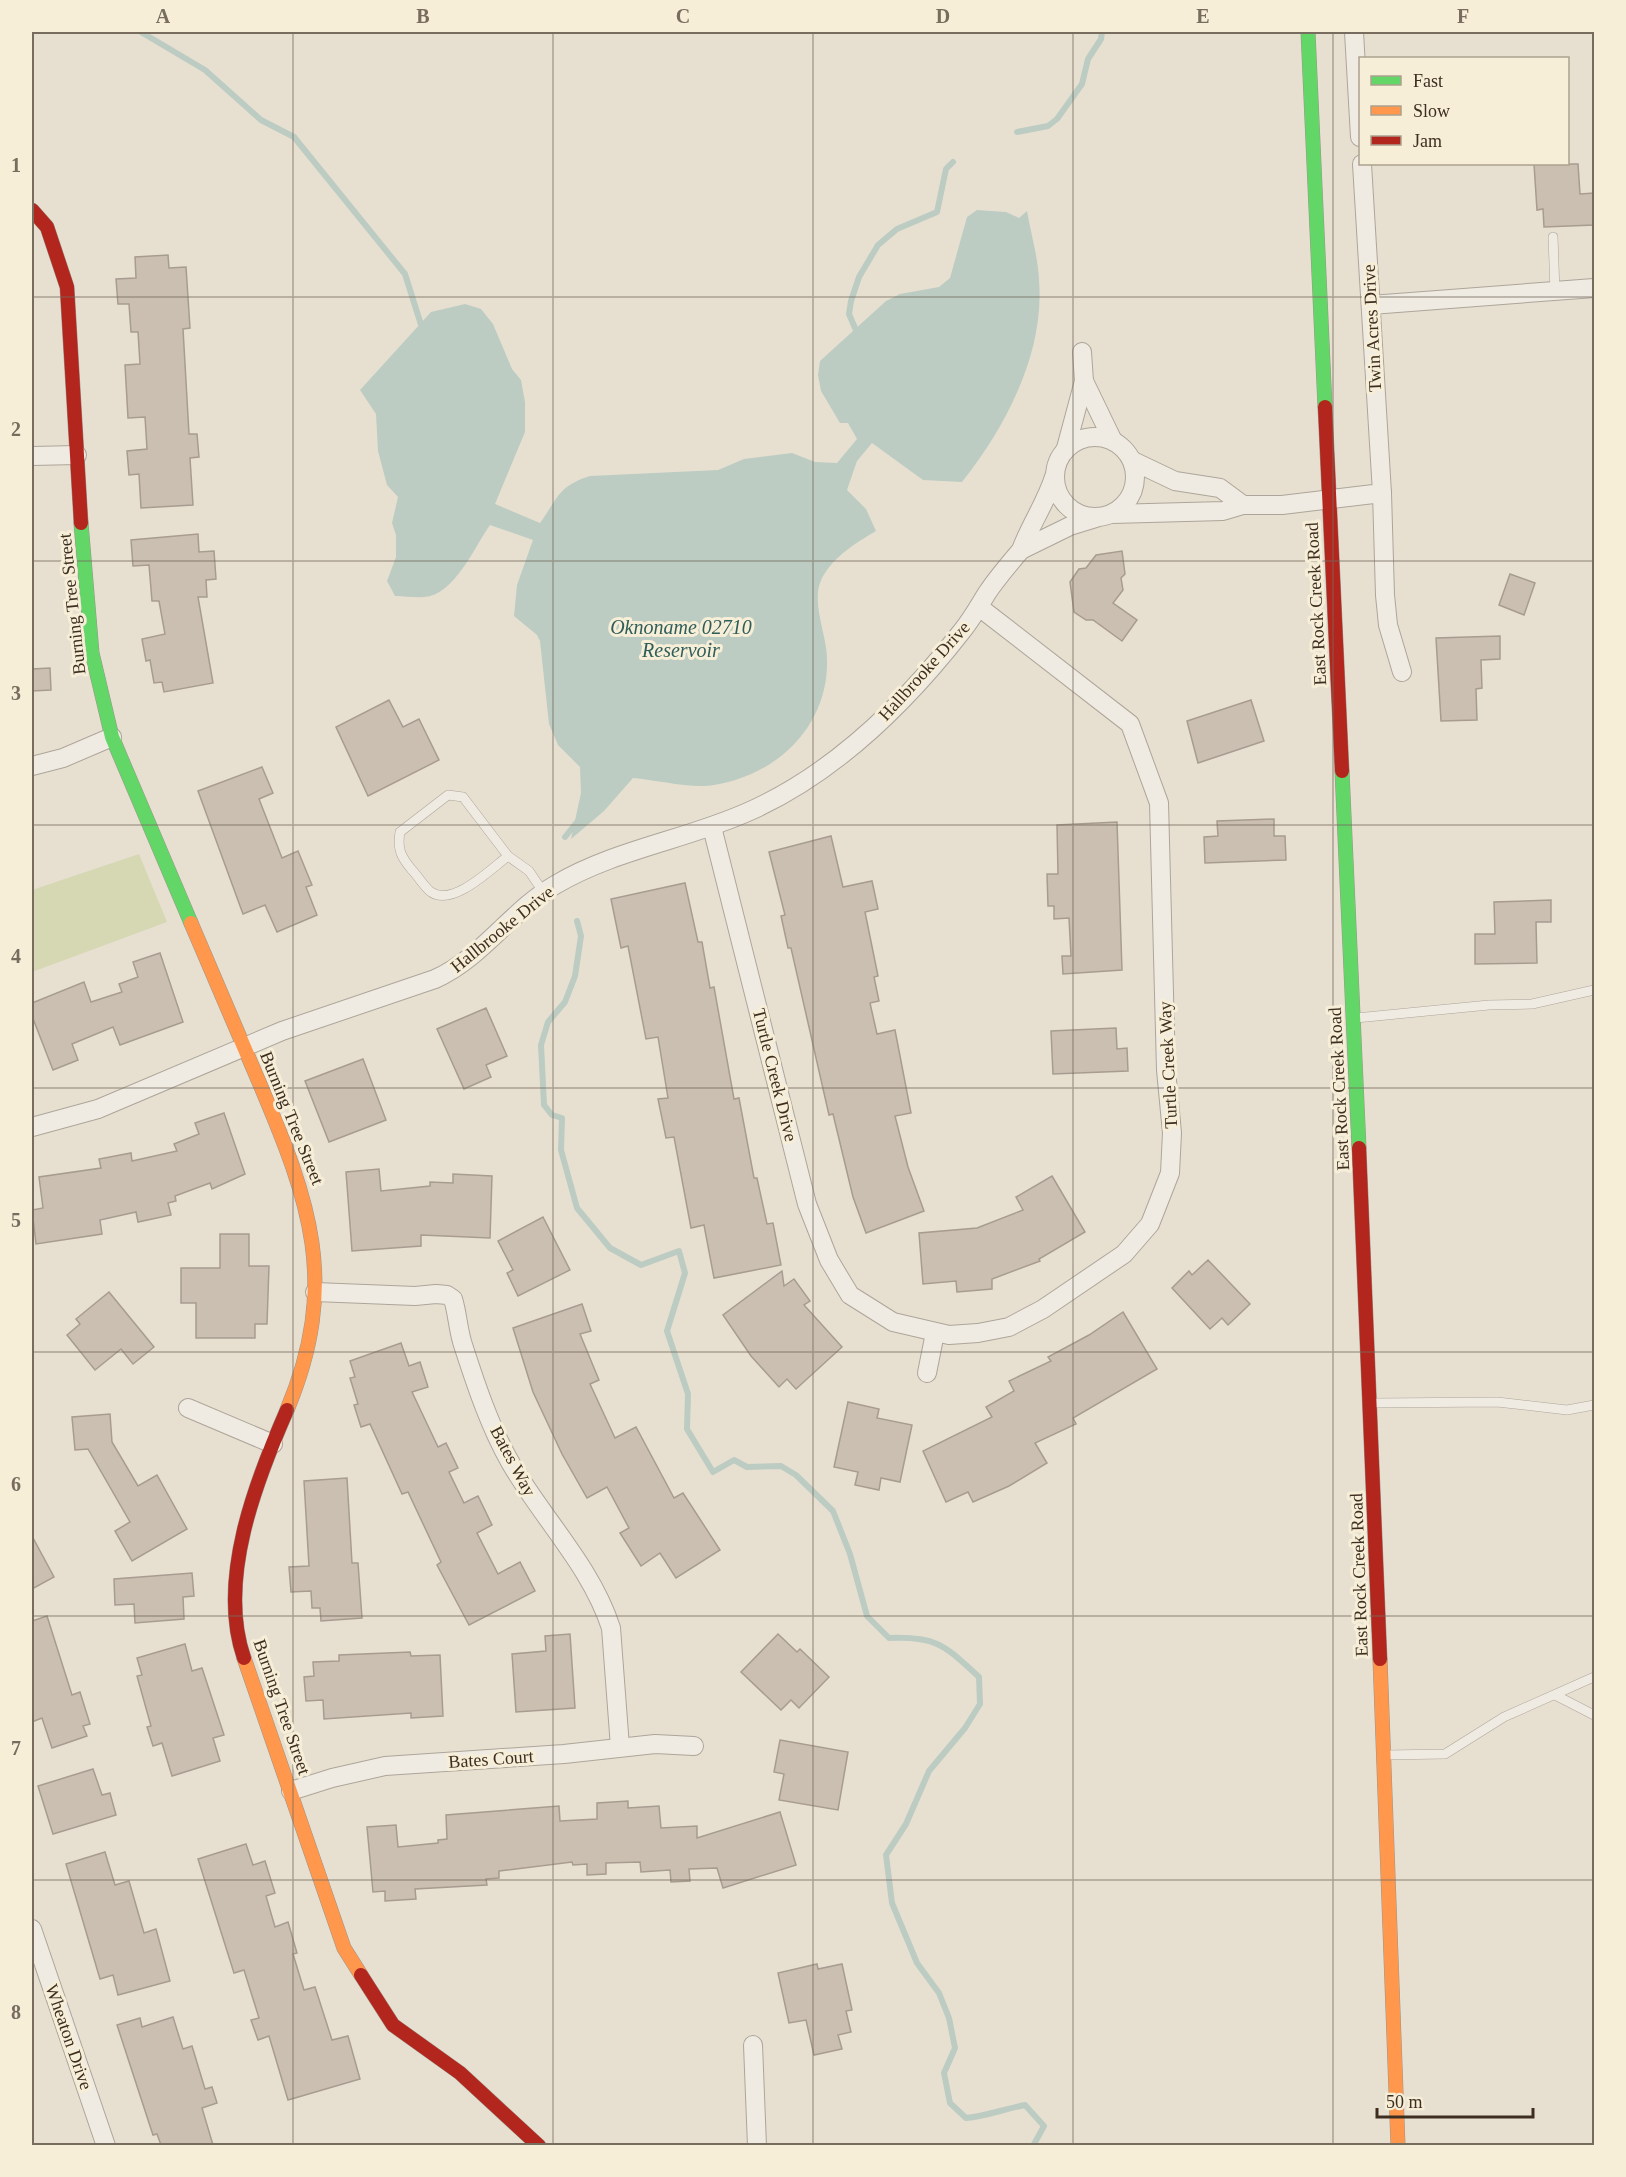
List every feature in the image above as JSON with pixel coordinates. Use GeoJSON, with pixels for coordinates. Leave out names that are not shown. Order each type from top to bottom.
{"type":"FeatureCollection","features":[{"type":"Feature","properties":{"kind":"street","name":"East Rock Creek Road"},"geometry":{"type":"LineString","coordinates":[[1308,32],[1371,1403],[1398,2145]]}},
{"type":"Feature","properties":{"kind":"street"},"geometry":{"type":"LineString","coordinates":[[1354,32],[1359,120]]}},
{"type":"Feature","properties":{"kind":"street","name":"Twin Acres Drive"},"geometry":{"type":"LineString","coordinates":[[1362,165],[1382,493],[1385,595],[1388,626],[1401,672]]}},
{"type":"Feature","properties":{"kind":"street","name":"Burning Tree Street"},"geometry":{"type":"LineString","coordinates":[[32,210],[47,227],[67,287],[85,594],[92,653],[112,737],[301,1183],[312,1232],[315,1292],[310,1343],[258,1480],[241,1541],[236,1603],[240,1646],[344,1948],[393,2025],[460,2073],[539,2145]]}},
{"type":"Feature","properties":{"kind":"street"},"geometry":{"type":"LineString","coordinates":[[1371,304],[1594,288]]}},
{"type":"Feature","properties":{"kind":"street"},"geometry":{"type":"LineString","coordinates":[[1082,352],[1084,381],[1113,441]]}},
{"type":"Feature","properties":{"kind":"street","name":"Hallbrooke Drive"},"geometry":{"type":"LineString","coordinates":[[32,1127],[99,1109],[282,1031],[454,970],[544,893],[609,859],[712,826],[786,793],[846,752],[932,668],[1021,550],[1028,531],[1047,497],[1057,461],[1066,448],[1084,381]]}},
{"type":"Feature","properties":{"kind":"street"},"geometry":{"type":"LineString","coordinates":[[1066,448],[1088,437],[1113,441],[1123,447],[1133,461],[1136,478],[1131,496],[1105,516]]}},
{"type":"Feature","properties":{"kind":"street"},"geometry":{"type":"LineString","coordinates":[[32,456],[77,455]]}},
{"type":"Feature","properties":{"kind":"street"},"geometry":{"type":"LineString","coordinates":[[1133,461],[1175,481],[1220,488],[1243,505]]}},
{"type":"Feature","properties":{"kind":"street","name":"Hallbrooke Drive"},"geometry":{"type":"LineString","coordinates":[[1054,477],[1061,500],[1072,511],[1083,516],[1223,511],[1243,505],[1282,505],[1330,500]]}},
{"type":"Feature","properties":{"kind":"street"},"geometry":{"type":"LineString","coordinates":[[1330,500],[1382,493]]}},
{"type":"Feature","properties":{"kind":"street","name":"Hallbrooke Drive"},"geometry":{"type":"LineString","coordinates":[[1021,550],[1070,526],[1105,516]]}},
{"type":"Feature","properties":{"kind":"street","name":"Turtle Creek Way"},"geometry":{"type":"LineString","coordinates":[[869,1308],[893,1322],[935,1333],[978,1333],[1009,1327],[1043,1309],[1124,1254],[1150,1224],[1170,1173],[1172,1133],[1166,1070],[1159,803],[1130,724],[979,607]]}},
{"type":"Feature","properties":{"kind":"street"},"geometry":{"type":"LineString","coordinates":[[32,766],[63,758],[112,737]]}},
{"type":"Feature","properties":{"kind":"street","name":"Turtle Creek Drive"},"geometry":{"type":"LineString","coordinates":[[712,826],[796,1162],[817,1233],[844,1287],[850,1295],[869,1308]]}},
{"type":"Feature","properties":{"kind":"street","name":"Bates Way"},"geometry":{"type":"LineString","coordinates":[[315,1292],[415,1296],[436,1294],[453,1299],[463,1347],[508,1459],[576,1559],[606,1612],[611,1628],[620,1748]]}},
{"type":"Feature","properties":{"kind":"street"},"geometry":{"type":"LineString","coordinates":[[927,1373],[935,1333]]}},
{"type":"Feature","properties":{"kind":"street"},"geometry":{"type":"LineString","coordinates":[[188,1408],[273,1444]]}},
{"type":"Feature","properties":{"kind":"street","name":"Bates Court"},"geometry":{"type":"LineString","coordinates":[[291,1791],[332,1778],[385,1766],[564,1754],[655,1744],[694,1746]]}},
{"type":"Feature","properties":{"kind":"street","name":"Wheaton Drive"},"geometry":{"type":"LineString","coordinates":[[32,1929],[106,2145]]}},
{"type":"Feature","properties":{"kind":"street"},"geometry":{"type":"LineString","coordinates":[[753,2045],[757,2145]]}},
{"type":"Feature","properties":{"kind":"lane"},"geometry":{"type":"LineString","coordinates":[[1553,237],[1555,291]]}},
{"type":"Feature","properties":{"kind":"lane"},"geometry":{"type":"LineString","coordinates":[[508,856],[463,890],[440,894],[431,892],[404,860],[398,846],[400,832],[448,795],[463,797],[508,856],[530,871],[544,893]]}},
{"type":"Feature","properties":{"kind":"lane"},"geometry":{"type":"LineString","coordinates":[[1354,1018],[1532,1004],[1594,990]]}},
{"type":"Feature","properties":{"kind":"lane"},"geometry":{"type":"LineString","coordinates":[[1371,1403],[1497,1402],[1567,1410],[1594,1405]]}},
{"type":"Feature","properties":{"kind":"lane"},"geometry":{"type":"LineString","coordinates":[[1384,1755],[1445,1754],[1504,1717],[1594,1677]]}},
{"type":"Feature","properties":{"kind":"lane"},"geometry":{"type":"LineString","coordinates":[[1555,1695],[1594,1714]]}},
{"type":"Feature","properties":{"kind":"green space"},"geometry":{"type":"Polygon","coordinates":[[[139,854],[167,922],[32,972],[32,890],[139,854]]]}},
{"type":"Feature","properties":{"kind":"water","name":"Oknoname 02710 Reservoir"},"geometry":{"type":"Polygon","coordinates":[[[977,210],[1006,212],[1019,218],[1027,211],[1039,280],[1036,334],[1029,361],[1007,413],[962,482],[923,480],[872,443],[857,461],[847,490],[866,509],[876,531],[839,557],[822,578],[818,607],[827,659],[825,683],[819,705],[809,725],[795,743],[778,758],[759,770],[737,779],[714,785],[695,786],[633,778],[604,811],[571,839],[581,793],[580,767],[558,745],[549,724],[540,641],[537,635],[514,616],[517,585],[533,540],[490,525],[463,568],[445,588],[424,597],[395,596],[387,581],[396,557],[396,535],[392,523],[398,497],[387,485],[378,451],[376,414],[360,390],[431,312],[465,304],[481,309],[493,324],[512,369],[521,380],[525,402],[525,432],[495,504],[540,523],[565,489],[590,476],[718,470],[744,459],[792,453],[815,462],[837,463],[857,439],[848,423],[840,423],[821,391],[818,375],[820,361],[886,301],[900,294],[939,287],[950,278],[967,217],[977,210]]]}},
{"type":"Feature","properties":{"kind":"building"},"geometry":{"type":"Polygon","coordinates":[[[1578,164],[1580,194],[1594,193],[1594,225],[1544,227],[1543,209],[1537,210],[1534,165],[1578,164]]]}},
{"type":"Feature","properties":{"kind":"building"},"geometry":{"type":"Polygon","coordinates":[[[168,255],[169,268],[186,267],[190,328],[183,329],[189,434],[197,434],[199,457],[190,458],[193,505],[141,508],[139,474],[129,475],[127,451],[147,449],[145,417],[128,418],[125,365],[140,364],[138,332],[131,332],[129,304],[118,304],[116,279],[136,278],[135,257],[168,255]]]}},
{"type":"Feature","properties":{"kind":"building"},"geometry":{"type":"Polygon","coordinates":[[[198,534],[199,552],[214,551],[216,579],[206,580],[207,597],[198,597],[213,683],[164,692],[162,682],[154,683],[150,660],[146,661],[142,639],[165,634],[159,601],[152,601],[149,565],[133,566],[131,540],[198,534]]]}},
{"type":"Feature","properties":{"kind":"building"},"geometry":{"type":"Polygon","coordinates":[[[1122,551],[1125,574],[1121,578],[1123,590],[1113,603],[1137,620],[1122,641],[1093,620],[1086,620],[1074,612],[1070,582],[1079,569],[1086,568],[1096,555],[1122,551]]]}},
{"type":"Feature","properties":{"kind":"building"},"geometry":{"type":"Polygon","coordinates":[[[1510,574],[1535,583],[1524,615],[1499,605],[1510,574]]]}},
{"type":"Feature","properties":{"kind":"building"},"geometry":{"type":"Polygon","coordinates":[[[1500,636],[1500,659],[1481,660],[1482,688],[1476,689],[1477,720],[1441,721],[1436,638],[1500,636]]]}},
{"type":"Feature","properties":{"kind":"building"},"geometry":{"type":"Polygon","coordinates":[[[50,668],[51,690],[32,691],[32,669],[50,668]]]}},
{"type":"Feature","properties":{"kind":"building"},"geometry":{"type":"Polygon","coordinates":[[[389,700],[403,727],[419,719],[439,760],[368,796],[336,727],[389,700]]]}},
{"type":"Feature","properties":{"kind":"building"},"geometry":{"type":"Polygon","coordinates":[[[1251,700],[1264,741],[1198,763],[1187,721],[1251,700]]]}},
{"type":"Feature","properties":{"kind":"building"},"geometry":{"type":"Polygon","coordinates":[[[262,767],[273,793],[259,799],[282,858],[298,851],[312,885],[306,887],[317,915],[277,932],[265,905],[243,914],[198,791],[262,767]]]}},
{"type":"Feature","properties":{"kind":"building"},"geometry":{"type":"Polygon","coordinates":[[[1274,819],[1274,836],[1285,836],[1286,860],[1205,863],[1204,837],[1218,836],[1217,821],[1274,819]]]}},
{"type":"Feature","properties":{"kind":"building"},"geometry":{"type":"Polygon","coordinates":[[[1117,822],[1122,970],[1063,974],[1062,956],[1071,956],[1069,918],[1054,919],[1054,906],[1048,906],[1047,874],[1058,874],[1057,825],[1117,822]]]}},
{"type":"Feature","properties":{"kind":"building"},"geometry":{"type":"Polygon","coordinates":[[[831,836],[843,887],[872,881],[878,909],[865,912],[878,976],[874,977],[879,1001],[870,1003],[877,1034],[895,1030],[911,1113],[895,1116],[908,1167],[924,1211],[866,1233],[853,1197],[833,1114],[829,1115],[791,948],[788,948],[781,916],[785,915],[769,852],[831,836]]]}},
{"type":"Feature","properties":{"kind":"building"},"geometry":{"type":"Polygon","coordinates":[[[685,883],[698,942],[702,942],[710,988],[714,987],[734,1099],[739,1098],[754,1178],[757,1178],[767,1224],[773,1223],[781,1265],[714,1278],[704,1225],[691,1228],[674,1137],[666,1138],[658,1099],[668,1098],[658,1037],[646,1039],[628,946],[621,948],[611,899],[685,883]]]}},
{"type":"Feature","properties":{"kind":"building"},"geometry":{"type":"Polygon","coordinates":[[[1551,900],[1551,922],[1536,922],[1537,963],[1475,964],[1475,934],[1495,934],[1494,902],[1551,900]]]}},
{"type":"Feature","properties":{"kind":"building"},"geometry":{"type":"Polygon","coordinates":[[[160,953],[183,1022],[120,1045],[113,1027],[72,1044],[78,1060],[53,1070],[32,1016],[32,1003],[84,982],[91,1002],[122,992],[119,984],[138,977],[133,962],[160,953]]]}},
{"type":"Feature","properties":{"kind":"building"},"geometry":{"type":"Polygon","coordinates":[[[486,1008],[507,1056],[486,1065],[491,1077],[464,1089],[437,1029],[486,1008]]]}},
{"type":"Feature","properties":{"kind":"building"},"geometry":{"type":"Polygon","coordinates":[[[1116,1028],[1117,1049],[1127,1048],[1128,1071],[1053,1074],[1051,1031],[1116,1028]]]}},
{"type":"Feature","properties":{"kind":"building"},"geometry":{"type":"Polygon","coordinates":[[[363,1059],[386,1120],[329,1142],[305,1081],[363,1059]]]}},
{"type":"Feature","properties":{"kind":"building"},"geometry":{"type":"Polygon","coordinates":[[[224,1113],[245,1174],[212,1189],[210,1183],[175,1196],[176,1201],[168,1203],[171,1215],[138,1222],[136,1212],[100,1220],[102,1234],[36,1244],[32,1210],[43,1208],[39,1177],[101,1168],[99,1159],[131,1153],[132,1161],[177,1151],[174,1144],[199,1134],[195,1123],[224,1113]]]}},
{"type":"Feature","properties":{"kind":"building"},"geometry":{"type":"Polygon","coordinates":[[[379,1169],[381,1191],[430,1186],[430,1182],[453,1183],[453,1174],[492,1176],[490,1238],[421,1235],[421,1246],[352,1251],[346,1172],[379,1169]]]}},
{"type":"Feature","properties":{"kind":"building"},"geometry":{"type":"Polygon","coordinates":[[[1052,1176],[1085,1232],[1039,1259],[1040,1261],[992,1279],[992,1289],[957,1292],[956,1281],[923,1284],[919,1233],[977,1228],[1023,1210],[1016,1197],[1052,1176]]]}},
{"type":"Feature","properties":{"kind":"building"},"geometry":{"type":"Polygon","coordinates":[[[543,1217],[570,1270],[518,1296],[507,1273],[513,1270],[498,1241],[543,1217]]]}},
{"type":"Feature","properties":{"kind":"building"},"geometry":{"type":"Polygon","coordinates":[[[220,1234],[249,1234],[249,1266],[269,1266],[267,1324],[255,1324],[255,1338],[196,1338],[196,1303],[181,1303],[181,1268],[220,1268],[220,1234]]]}},
{"type":"Feature","properties":{"kind":"building"},"geometry":{"type":"Polygon","coordinates":[[[1208,1260],[1250,1304],[1228,1325],[1222,1318],[1210,1329],[1172,1288],[1189,1271],[1192,1275],[1208,1260]]]}},
{"type":"Feature","properties":{"kind":"building"},"geometry":{"type":"Polygon","coordinates":[[[782,1271],[784,1286],[794,1279],[810,1301],[804,1305],[842,1347],[796,1389],[787,1379],[779,1387],[751,1356],[723,1315],[782,1271]]]}},
{"type":"Feature","properties":{"kind":"building"},"geometry":{"type":"Polygon","coordinates":[[[109,1292],[154,1347],[133,1364],[121,1349],[95,1370],[67,1335],[80,1324],[76,1319],[109,1292]]]}},
{"type":"Feature","properties":{"kind":"building"},"geometry":{"type":"Polygon","coordinates":[[[582,1304],[591,1331],[580,1334],[599,1380],[590,1384],[615,1438],[636,1427],[674,1498],[683,1493],[720,1550],[676,1578],[660,1553],[641,1566],[620,1533],[629,1528],[607,1487],[587,1498],[562,1454],[533,1392],[513,1328],[582,1304]]]}},
{"type":"Feature","properties":{"kind":"building"},"geometry":{"type":"Polygon","coordinates":[[[1123,1312],[1157,1369],[1073,1418],[1076,1424],[1035,1443],[1047,1463],[1009,1486],[973,1502],[968,1492],[946,1502],[923,1451],[992,1417],[986,1407],[1014,1391],[1009,1381],[1051,1361],[1048,1357],[1089,1335],[1123,1312]]]}},
{"type":"Feature","properties":{"kind":"building"},"geometry":{"type":"Polygon","coordinates":[[[401,1343],[409,1366],[420,1362],[428,1387],[412,1392],[438,1447],[446,1443],[458,1468],[449,1472],[464,1503],[478,1496],[492,1525],[477,1533],[498,1574],[520,1562],[535,1591],[469,1625],[437,1565],[441,1562],[408,1492],[402,1494],[370,1424],[361,1427],[354,1405],[358,1404],[350,1378],[355,1377],[350,1361],[401,1343]]]}},
{"type":"Feature","properties":{"kind":"building"},"geometry":{"type":"Polygon","coordinates":[[[848,1402],[879,1409],[877,1418],[912,1425],[900,1482],[881,1478],[879,1490],[855,1485],[858,1472],[834,1467],[848,1402]]]}},
{"type":"Feature","properties":{"kind":"building"},"geometry":{"type":"Polygon","coordinates":[[[110,1414],[112,1442],[138,1486],[157,1475],[187,1529],[132,1561],[115,1531],[130,1522],[88,1449],[75,1450],[72,1417],[110,1414]]]}},
{"type":"Feature","properties":{"kind":"building"},"geometry":{"type":"Polygon","coordinates":[[[347,1478],[352,1563],[358,1563],[362,1618],[321,1621],[320,1608],[312,1608],[311,1591],[291,1592],[289,1567],[309,1566],[304,1481],[347,1478]]]}},
{"type":"Feature","properties":{"kind":"building"},"geometry":{"type":"Polygon","coordinates":[[[32,1536],[54,1577],[32,1589],[32,1536]]]}},
{"type":"Feature","properties":{"kind":"building"},"geometry":{"type":"Polygon","coordinates":[[[192,1573],[194,1596],[183,1597],[184,1619],[135,1623],[134,1604],[115,1605],[114,1579],[192,1573]]]}},
{"type":"Feature","properties":{"kind":"building"},"geometry":{"type":"Polygon","coordinates":[[[47,1616],[72,1695],[80,1692],[90,1724],[83,1726],[87,1736],[52,1748],[42,1718],[32,1722],[32,1621],[47,1616]]]}},
{"type":"Feature","properties":{"kind":"building"},"geometry":{"type":"Polygon","coordinates":[[[570,1634],[575,1708],[516,1712],[512,1654],[546,1651],[545,1636],[570,1634]]]}},
{"type":"Feature","properties":{"kind":"building"},"geometry":{"type":"Polygon","coordinates":[[[778,1634],[797,1652],[800,1649],[829,1677],[799,1708],[791,1700],[781,1710],[741,1672],[778,1634]]]}},
{"type":"Feature","properties":{"kind":"building"},"geometry":{"type":"Polygon","coordinates":[[[185,1644],[192,1671],[202,1668],[224,1735],[213,1738],[220,1761],[172,1776],[162,1743],[153,1746],[147,1727],[151,1726],[137,1676],[142,1675],[137,1658],[185,1644]]]}},
{"type":"Feature","properties":{"kind":"building"},"geometry":{"type":"Polygon","coordinates":[[[410,1652],[411,1656],[440,1655],[443,1716],[411,1718],[411,1713],[324,1719],[323,1700],[306,1701],[304,1677],[314,1676],[313,1662],[339,1661],[339,1655],[410,1652]]]}},
{"type":"Feature","properties":{"kind":"building"},"geometry":{"type":"Polygon","coordinates":[[[780,1740],[848,1752],[838,1810],[779,1800],[784,1774],[774,1772],[780,1740]]]}},
{"type":"Feature","properties":{"kind":"building"},"geometry":{"type":"Polygon","coordinates":[[[93,1769],[102,1795],[110,1793],[116,1815],[53,1834],[38,1786],[93,1769]]]}},
{"type":"Feature","properties":{"kind":"building"},"geometry":{"type":"Polygon","coordinates":[[[628,1801],[628,1808],[659,1806],[661,1828],[697,1826],[697,1838],[780,1812],[796,1865],[723,1888],[717,1868],[689,1869],[690,1881],[671,1882],[670,1870],[641,1872],[640,1862],[606,1863],[606,1874],[587,1875],[587,1864],[573,1865],[572,1862],[499,1871],[499,1878],[486,1879],[487,1885],[415,1889],[416,1899],[385,1901],[385,1891],[373,1892],[367,1827],[396,1825],[398,1847],[438,1843],[438,1840],[447,1839],[446,1815],[559,1806],[560,1821],[597,1819],[597,1803],[628,1801]]]}},
{"type":"Feature","properties":{"kind":"building"},"geometry":{"type":"Polygon","coordinates":[[[246,1844],[253,1865],[265,1861],[275,1893],[266,1896],[275,1927],[288,1922],[297,1953],[293,1954],[304,1990],[315,1987],[332,2040],[348,2036],[360,2079],[288,2100],[269,2036],[258,2040],[251,2020],[259,2018],[244,1970],[234,1973],[198,1859],[246,1844]]]}},
{"type":"Feature","properties":{"kind":"building"},"geometry":{"type":"Polygon","coordinates":[[[105,1852],[115,1885],[129,1881],[144,1933],[156,1929],[170,1981],[118,1995],[113,1975],[100,1979],[66,1864],[105,1852]]]}},
{"type":"Feature","properties":{"kind":"building"},"geometry":{"type":"Polygon","coordinates":[[[817,1964],[818,1969],[842,1964],[852,2010],[846,2011],[851,2032],[838,2035],[842,2049],[814,2055],[806,2020],[789,2023],[778,1973],[817,1964]]]}},
{"type":"Feature","properties":{"kind":"building"},"geometry":{"type":"Polygon","coordinates":[[[173,2017],[183,2049],[192,2046],[205,2089],[212,2087],[217,2103],[202,2108],[213,2145],[161,2145],[157,2134],[153,2135],[117,2025],[140,2018],[142,2027],[173,2017]]]}},
{"type":"Feature","properties":{"kind":"waterway"},"geometry":{"type":"LineString","coordinates":[[141,32],[205,70],[261,120],[294,137],[405,274],[423,331]]}},
{"type":"Feature","properties":{"kind":"waterway"},"geometry":{"type":"LineString","coordinates":[[1017,132],[1048,126],[1057,119],[1082,84],[1088,59],[1101,39],[1102,32]]}},
{"type":"Feature","properties":{"kind":"waterway"},"geometry":{"type":"LineString","coordinates":[[858,335],[849,314],[859,277],[878,245],[897,229],[937,212],[946,169],[953,162]]}},
{"type":"Feature","properties":{"kind":"waterway"},"geometry":{"type":"LineString","coordinates":[[565,837],[577,822]]}},
{"type":"Feature","properties":{"kind":"waterway"},"geometry":{"type":"LineString","coordinates":[[577,921],[581,936],[575,976],[565,1002],[548,1022],[541,1045],[544,1105],[552,1115],[562,1118],[561,1150],[577,1208],[610,1248],[641,1265],[679,1251],[685,1273],[667,1331],[688,1394],[687,1429],[713,1472],[734,1460],[747,1467],[781,1466],[796,1475],[833,1511],[850,1554],[867,1616],[889,1638],[919,1639],[940,1645],[979,1677],[980,1704],[965,1728],[929,1771],[906,1824],[886,1855],[892,1903],[917,1963],[939,1993],[949,2018],[955,2048],[944,2073],[950,2103],[966,2118],[1025,2105],[1044,2126],[1033,2146]]}},
{"type":"Feature","properties":{"kind":"traffic: fast"},"geometry":{"type":"LineString","coordinates":[[1308,32],[1325,407]]}},
{"type":"Feature","properties":{"kind":"traffic: fast"},"geometry":{"type":"LineString","coordinates":[[81,523],[92,653],[112,737],[191,923]]}},
{"type":"Feature","properties":{"kind":"traffic: fast"},"geometry":{"type":"LineString","coordinates":[[1342,771],[1359,1148]]}},
{"type":"Feature","properties":{"kind":"traffic: slow"},"geometry":{"type":"LineString","coordinates":[[191,923],[277,1125],[304,1205],[312,1243],[315,1282],[312,1322],[303,1364],[287,1410]]}},
{"type":"Feature","properties":{"kind":"traffic: slow"},"geometry":{"type":"LineString","coordinates":[[244,1658],[344,1948],[361,1975]]}},
{"type":"Feature","properties":{"kind":"traffic: slow"},"geometry":{"type":"LineString","coordinates":[[1380,1659],[1398,2146]]}},
{"type":"Feature","properties":{"kind":"traffic: jam"},"geometry":{"type":"LineString","coordinates":[[32,210],[47,227],[67,287],[81,523]]}},
{"type":"Feature","properties":{"kind":"traffic: jam"},"geometry":{"type":"LineString","coordinates":[[1325,407],[1342,771]]}},
{"type":"Feature","properties":{"kind":"traffic: jam"},"geometry":{"type":"LineString","coordinates":[[1359,1148],[1380,1659]]}},
{"type":"Feature","properties":{"kind":"traffic: jam"},"geometry":{"type":"LineString","coordinates":[[244,1658],[237,1628],[235,1596],[238,1564],[253,1499],[287,1410]]}},
{"type":"Feature","properties":{"kind":"traffic: jam"},"geometry":{"type":"LineString","coordinates":[[361,1975],[393,2025],[460,2073],[539,2146]]}}]}
